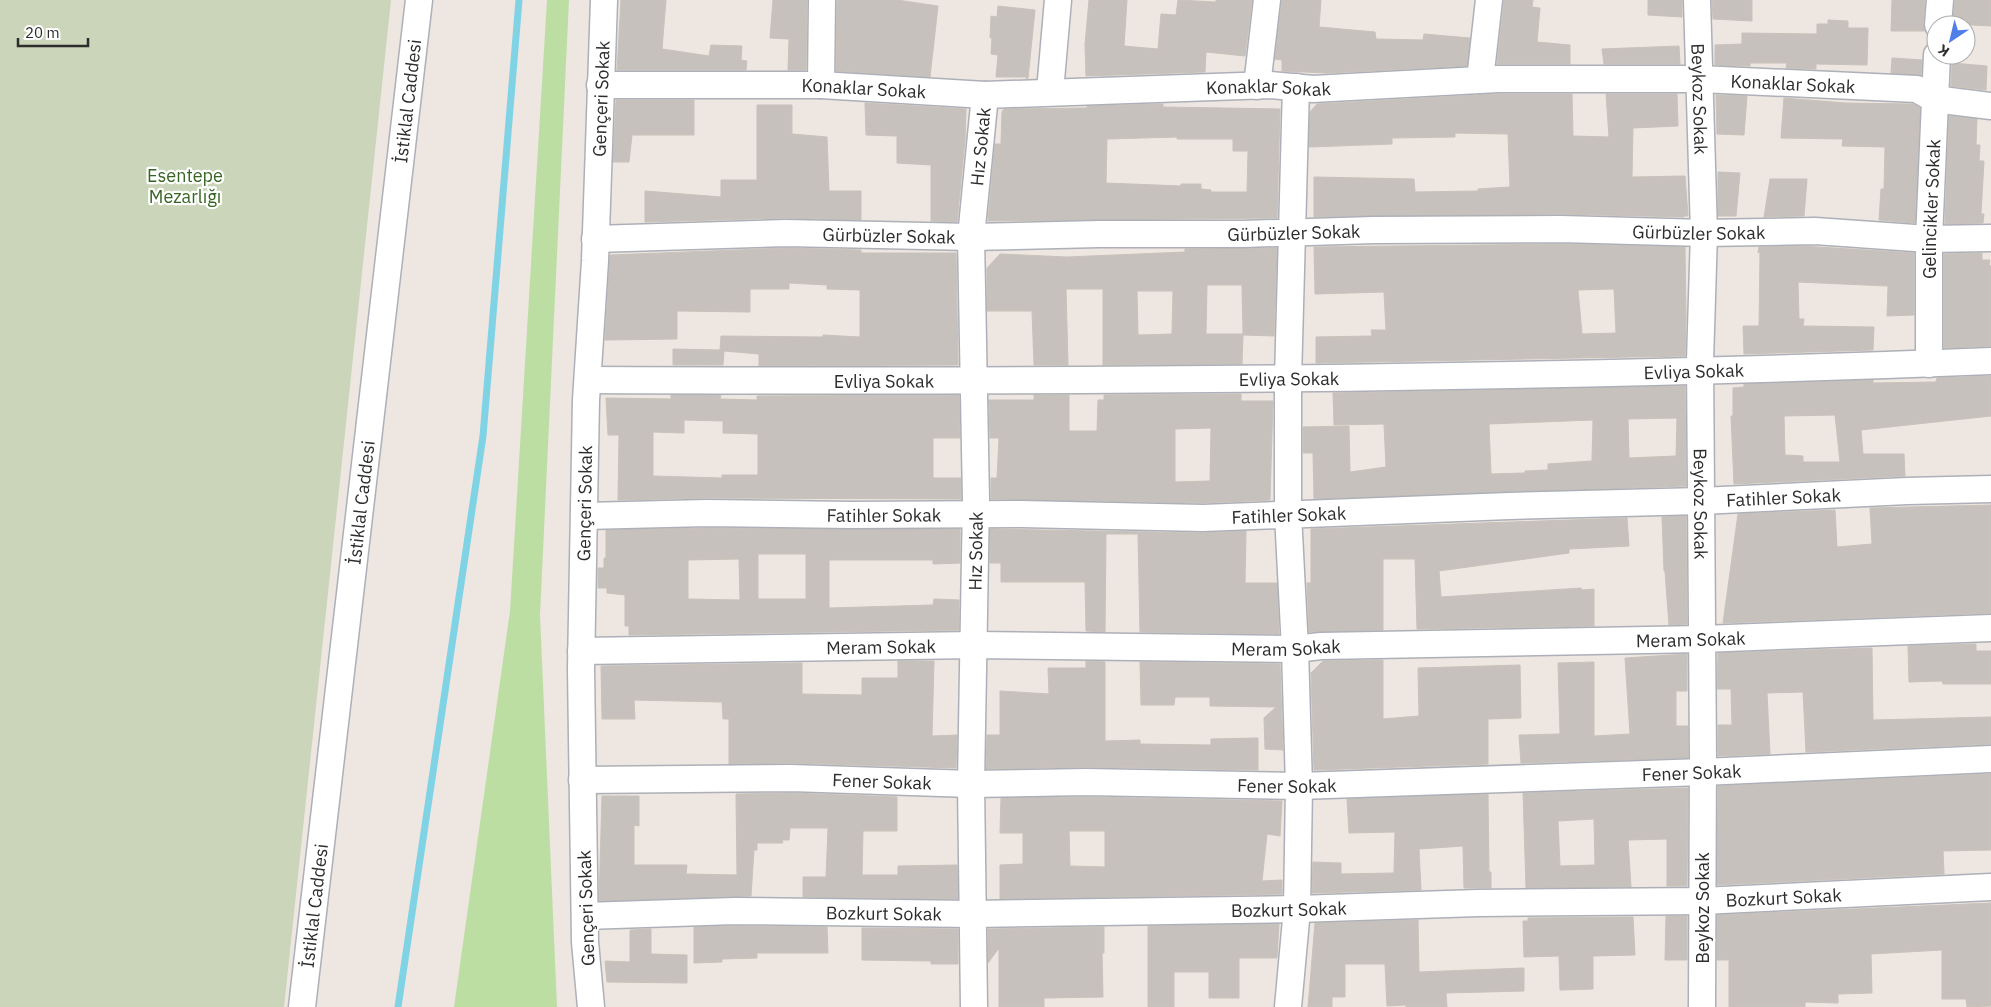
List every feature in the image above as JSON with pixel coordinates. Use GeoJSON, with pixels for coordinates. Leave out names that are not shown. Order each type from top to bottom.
{"type":"FeatureCollection","features":[{"type":"Feature","properties":{"kind":"street","name":"İstiklal Caddesi"},"geometry":{"type":"LineString","coordinates":[[302,1007],[420,0]]}},
{"type":"Feature","properties":{"kind":"street","name":"Gençeri Sokak"},"geometry":{"type":"LineString","coordinates":[[591,1007],[585,916],[581,651],[588,380],[604,0]]}},
{"type":"Feature","properties":{"kind":"street"},"geometry":{"type":"LineString","coordinates":[[821,85],[822,0]]}},
{"type":"Feature","properties":{"kind":"street"},"geometry":{"type":"LineString","coordinates":[[1050,91],[1058,0]]}},
{"type":"Feature","properties":{"kind":"street"},"geometry":{"type":"LineString","coordinates":[[1257,86],[1267,0]]}},
{"type":"Feature","properties":{"kind":"street"},"geometry":{"type":"LineString","coordinates":[[1480,80],[1489,0]]}},
{"type":"Feature","properties":{"kind":"street","name":"Beykoz Sokak"},"geometry":{"type":"LineString","coordinates":[[1697,0],[1704,233],[1700,370],[1702,1007]]}},
{"type":"Feature","properties":{"kind":"street"},"geometry":{"type":"LineString","coordinates":[[1939,15],[1940,0]]}},
{"type":"Feature","properties":{"kind":"street","name":"Gelincikler Sokak"},"geometry":{"type":"LineString","coordinates":[[1929,364],[1929,239],[1936,65]]}},
{"type":"Feature","properties":{"kind":"street","name":"Konaklar Sokak"},"geometry":{"type":"LineString","coordinates":[[600,85],[821,85],[985,95],[1050,91],[1270,85],[1314,89],[1480,80],[1700,79],[1917,90],[1934,99],[1991,106]]}},
{"type":"Feature","properties":{"kind":"street"},"geometry":{"type":"LineString","coordinates":[[1288,1007],[1297,909],[1299,786],[1295,649],[1288,514],[1288,379],[1296,87]]}},
{"type":"Feature","properties":{"kind":"street","name":"Hız Sokak"},"geometry":{"type":"LineString","coordinates":[[974,1007],[971,784],[976,515],[971,237],[985,95]]}},
{"type":"Feature","properties":{"kind":"street","name":"Gürbüzler Sokak"},"geometry":{"type":"LineString","coordinates":[[595,239],[786,233],[971,237],[1292,233],[1374,230],[1561,230],[1704,233],[1815,231],[1929,239],[1991,238]]}},
{"type":"Feature","properties":{"kind":"street","name":"Evliya Sokak"},"geometry":{"type":"LineString","coordinates":[[588,380],[974,382],[1288,379],[1606,374],[1991,361]]}},
{"type":"Feature","properties":{"kind":"street","name":"Fatihler Sokak"},"geometry":{"type":"LineString","coordinates":[[585,516],[707,513],[850,516],[976,515],[1203,518],[1991,489]]}},
{"type":"Feature","properties":{"kind":"street","name":"Meram Sokak"},"geometry":{"type":"LineString","coordinates":[[581,651],[974,644],[1295,649],[1331,646],[1702,639],[1991,628]]}},
{"type":"Feature","properties":{"kind":"street","name":"Fener Sokak"},"geometry":{"type":"LineString","coordinates":[[582,780],[791,778],[971,784],[1086,782],[1299,786],[1702,772],[1991,759]]}},
{"type":"Feature","properties":{"kind":"street","name":"Bozkurt Sokak"},"geometry":{"type":"LineString","coordinates":[[585,916],[735,910],[973,914],[1702,901],[1991,887]]}},
{"type":"Feature","properties":{"kind":"green space","name":"Esentepe Mezarlığı"},"geometry":{"type":"Polygon","coordinates":[[[0,0],[391,0],[284,1007],[0,1007],[0,0]]]}},
{"type":"Feature","properties":{"kind":"green space"},"geometry":{"type":"Polygon","coordinates":[[[547,0],[569,0],[540,615],[557,1007],[454,1007],[510,611],[547,0]]]}},
{"type":"Feature","properties":{"kind":"building"},"geometry":{"type":"Polygon","coordinates":[[[621,0],[666,0],[662,49],[709,56],[711,45],[742,46],[741,60],[747,61],[746,70],[617,70],[621,0]]]}},
{"type":"Feature","properties":{"kind":"building"},"geometry":{"type":"Polygon","coordinates":[[[773,0],[807,0],[806,70],[788,70],[789,39],[770,38],[773,0]]]}},
{"type":"Feature","properties":{"kind":"building"},"geometry":{"type":"Polygon","coordinates":[[[837,0],[897,0],[938,6],[930,77],[836,71],[837,0]]]}},
{"type":"Feature","properties":{"kind":"building"},"geometry":{"type":"Polygon","coordinates":[[[1089,0],[1127,0],[1124,46],[1158,49],[1161,14],[1176,15],[1178,0],[1216,2],[1216,0],[1252,0],[1245,56],[1206,52],[1205,72],[1086,76],[1085,44],[1089,0]]]}},
{"type":"Feature","properties":{"kind":"building"},"geometry":{"type":"Polygon","coordinates":[[[1282,0],[1321,0],[1319,27],[1375,32],[1376,39],[1423,40],[1424,34],[1470,38],[1467,66],[1327,73],[1282,71],[1282,60],[1275,59],[1282,0]]]}},
{"type":"Feature","properties":{"kind":"building"},"geometry":{"type":"Polygon","coordinates":[[[1504,0],[1533,0],[1532,7],[1540,8],[1537,42],[1570,45],[1570,64],[1497,64],[1504,0]]]}},
{"type":"Feature","properties":{"kind":"building"},"geometry":{"type":"Polygon","coordinates":[[[1648,0],[1682,0],[1682,17],[1648,15],[1648,0]]]}},
{"type":"Feature","properties":{"kind":"building"},"geometry":{"type":"Polygon","coordinates":[[[1712,0],[1752,0],[1752,21],[1713,19],[1712,0]]]}},
{"type":"Feature","properties":{"kind":"building"},"geometry":{"type":"Polygon","coordinates":[[[1892,0],[1925,0],[1924,31],[1891,31],[1892,0]]]}},
{"type":"Feature","properties":{"kind":"building"},"geometry":{"type":"Polygon","coordinates":[[[1955,0],[1991,0],[1991,26],[1976,25],[1976,15],[1954,15],[1955,0]]]}},
{"type":"Feature","properties":{"kind":"building"},"geometry":{"type":"Polygon","coordinates":[[[998,6],[1035,10],[1028,78],[1026,79],[1027,77],[996,77],[998,55],[991,54],[992,38],[990,38],[991,16],[997,17],[998,6]]]}},
{"type":"Feature","properties":{"kind":"building"},"geometry":{"type":"Polygon","coordinates":[[[1828,20],[1848,21],[1848,28],[1868,28],[1867,65],[1816,64],[1816,69],[1786,68],[1787,63],[1750,63],[1750,66],[1715,65],[1715,45],[1742,44],[1742,33],[1817,34],[1817,24],[1828,24],[1828,20]]]}},
{"type":"Feature","properties":{"kind":"building"},"geometry":{"type":"Polygon","coordinates":[[[1679,46],[1680,64],[1604,64],[1602,49],[1679,46]]]}},
{"type":"Feature","properties":{"kind":"building"},"geometry":{"type":"Polygon","coordinates":[[[1892,58],[1922,60],[1921,75],[1891,73],[1892,58]]]}},
{"type":"Feature","properties":{"kind":"building"},"geometry":{"type":"Polygon","coordinates":[[[1952,65],[1987,66],[1986,90],[1951,86],[1952,65]]]}},
{"type":"Feature","properties":{"kind":"building"},"geometry":{"type":"Polygon","coordinates":[[[1498,94],[1572,94],[1573,136],[1609,137],[1606,94],[1677,94],[1678,126],[1633,128],[1632,177],[1685,176],[1688,216],[1561,214],[1314,217],[1314,177],[1414,179],[1415,192],[1478,191],[1478,189],[1510,187],[1508,134],[1455,133],[1455,137],[1392,138],[1392,144],[1309,147],[1310,112],[1317,104],[1498,94]]]}},
{"type":"Feature","properties":{"kind":"building"},"geometry":{"type":"Polygon","coordinates":[[[1716,95],[1747,96],[1744,135],[1717,134],[1716,95]]]}},
{"type":"Feature","properties":{"kind":"building"},"geometry":{"type":"Polygon","coordinates":[[[1784,98],[1845,103],[1913,104],[1920,108],[1915,223],[1879,220],[1881,189],[1884,189],[1885,147],[1842,146],[1843,139],[1781,138],[1784,98]]]}},
{"type":"Feature","properties":{"kind":"building"},"geometry":{"type":"Polygon","coordinates":[[[616,100],[694,100],[694,135],[632,135],[629,162],[613,162],[616,100]]]}},
{"type":"Feature","properties":{"kind":"building"},"geometry":{"type":"Polygon","coordinates":[[[865,103],[966,109],[957,222],[931,221],[931,165],[897,163],[897,136],[866,135],[865,103]]]}},
{"type":"Feature","properties":{"kind":"building"},"geometry":{"type":"Polygon","coordinates":[[[1163,104],[1163,107],[1280,109],[1277,218],[988,221],[995,144],[1001,144],[1002,112],[1004,109],[1087,108],[1087,106],[1163,104]],[[1177,137],[1107,139],[1106,183],[1181,186],[1181,184],[1201,184],[1201,189],[1211,190],[1211,192],[1247,192],[1248,151],[1233,151],[1233,139],[1177,139],[1177,137]]]}},
{"type":"Feature","properties":{"kind":"building"},"geometry":{"type":"Polygon","coordinates":[[[757,105],[792,105],[792,134],[827,137],[829,191],[861,191],[861,220],[786,218],[645,222],[645,191],[721,197],[721,180],[757,180],[757,105]]]}},
{"type":"Feature","properties":{"kind":"building"},"geometry":{"type":"Polygon","coordinates":[[[1949,116],[1977,119],[1976,145],[1980,145],[1979,161],[1984,161],[1981,214],[1984,214],[1983,223],[1945,224],[1949,116]]]}},
{"type":"Feature","properties":{"kind":"building"},"geometry":{"type":"Polygon","coordinates":[[[1718,172],[1740,173],[1736,216],[1718,216],[1718,172]]]}},
{"type":"Feature","properties":{"kind":"building"},"geometry":{"type":"Polygon","coordinates":[[[1770,179],[1807,179],[1804,216],[1764,217],[1770,179]]]}},
{"type":"Feature","properties":{"kind":"building"},"geometry":{"type":"Polygon","coordinates":[[[1561,244],[1685,247],[1685,356],[1316,363],[1316,337],[1372,336],[1371,330],[1386,330],[1384,292],[1315,294],[1314,247],[1561,244]],[[1614,289],[1578,290],[1582,334],[1616,333],[1614,289]]]}},
{"type":"Feature","properties":{"kind":"building"},"geometry":{"type":"Polygon","coordinates":[[[1802,246],[1914,253],[1914,315],[1887,316],[1888,286],[1798,282],[1799,319],[1804,319],[1803,326],[1874,327],[1873,350],[1744,354],[1743,326],[1759,326],[1759,247],[1802,246]]]}},
{"type":"Feature","properties":{"kind":"building"},"geometry":{"type":"Polygon","coordinates":[[[786,248],[861,250],[861,253],[956,253],[958,365],[759,366],[759,354],[724,351],[723,365],[673,365],[673,349],[720,350],[721,336],[823,337],[823,335],[860,337],[860,290],[827,289],[827,285],[789,283],[789,289],[750,289],[750,312],[677,311],[677,339],[605,340],[610,255],[786,248]]]}},
{"type":"Feature","properties":{"kind":"building"},"geometry":{"type":"Polygon","coordinates":[[[1277,248],[1274,336],[1243,335],[1242,364],[1103,365],[1103,289],[1066,289],[1068,365],[1034,365],[1032,311],[987,311],[987,268],[1000,254],[1067,257],[1185,252],[1185,249],[1277,248]],[[1207,285],[1206,334],[1243,334],[1242,285],[1207,285]],[[1137,291],[1138,335],[1172,334],[1173,291],[1137,291]]]}},
{"type":"Feature","properties":{"kind":"building"},"geometry":{"type":"Polygon","coordinates":[[[1982,253],[1982,260],[1990,260],[1989,266],[1991,266],[1991,346],[1944,348],[1944,254],[1982,253]]]}},
{"type":"Feature","properties":{"kind":"building"},"geometry":{"type":"Polygon","coordinates":[[[1991,376],[1991,416],[1861,430],[1863,454],[1904,454],[1905,476],[1734,484],[1731,416],[1733,416],[1733,388],[1744,387],[1744,384],[1873,380],[1873,383],[1936,382],[1937,378],[1991,376]],[[1835,415],[1784,416],[1785,455],[1803,456],[1803,462],[1840,462],[1835,415]]]}},
{"type":"Feature","properties":{"kind":"building"},"geometry":{"type":"Polygon","coordinates":[[[1685,386],[1686,486],[1314,499],[1313,453],[1303,453],[1303,427],[1349,426],[1350,472],[1386,467],[1384,424],[1334,425],[1333,393],[1685,386]],[[1677,418],[1628,419],[1629,458],[1676,456],[1677,418]],[[1593,420],[1489,424],[1491,474],[1525,473],[1525,471],[1548,470],[1548,464],[1592,461],[1593,420]]]}},
{"type":"Feature","properties":{"kind":"building"},"geometry":{"type":"Polygon","coordinates":[[[1241,394],[1241,401],[1273,401],[1270,500],[1203,503],[991,499],[991,478],[997,478],[999,438],[990,438],[989,400],[1034,400],[1034,395],[1069,395],[1069,431],[1097,431],[1098,400],[1104,400],[1104,395],[1241,394]],[[1211,428],[1175,429],[1175,482],[1210,481],[1211,428]]]}},
{"type":"Feature","properties":{"kind":"building"},"geometry":{"type":"Polygon","coordinates":[[[671,395],[721,395],[720,399],[757,400],[757,396],[959,395],[960,438],[933,438],[933,478],[961,478],[961,499],[707,498],[618,500],[619,435],[608,435],[606,398],[671,399],[671,395]],[[684,420],[684,433],[653,432],[653,476],[722,478],[722,475],[758,475],[758,434],[723,433],[723,421],[684,420]]]}},
{"type":"Feature","properties":{"kind":"building"},"geometry":{"type":"Polygon","coordinates":[[[1991,505],[1991,613],[1723,623],[1738,514],[1835,510],[1837,547],[1872,544],[1870,508],[1991,505]]]}},
{"type":"Feature","properties":{"kind":"building"},"geometry":{"type":"Polygon","coordinates":[[[1686,516],[1687,624],[1669,625],[1662,517],[1686,516]]]}},
{"type":"Feature","properties":{"kind":"building"},"geometry":{"type":"Polygon","coordinates":[[[1627,518],[1629,546],[1569,549],[1569,553],[1439,571],[1441,597],[1581,588],[1582,590],[1594,589],[1594,626],[1417,629],[1415,559],[1383,559],[1383,630],[1309,632],[1307,583],[1311,583],[1311,529],[1627,518]]]}},
{"type":"Feature","properties":{"kind":"building"},"geometry":{"type":"Polygon","coordinates":[[[707,528],[960,529],[960,563],[933,564],[933,560],[829,560],[829,608],[933,605],[934,599],[959,600],[959,630],[629,635],[629,626],[625,626],[625,595],[607,593],[607,588],[598,588],[598,568],[604,568],[604,558],[606,558],[606,530],[707,528]],[[758,554],[758,599],[806,599],[806,554],[758,554]],[[739,559],[688,560],[688,599],[740,600],[739,559]]]}},
{"type":"Feature","properties":{"kind":"building"},"geometry":{"type":"Polygon","coordinates":[[[990,529],[1203,533],[1246,531],[1245,583],[1277,583],[1279,634],[1140,632],[1138,534],[1106,534],[1105,632],[1086,631],[1085,582],[1001,582],[1001,563],[990,563],[990,529]]]}},
{"type":"Feature","properties":{"kind":"building"},"geometry":{"type":"Polygon","coordinates":[[[1976,644],[1976,651],[1991,651],[1991,684],[1943,684],[1942,681],[1909,682],[1908,646],[1976,644]]]}},
{"type":"Feature","properties":{"kind":"building"},"geometry":{"type":"Polygon","coordinates":[[[1872,648],[1873,720],[1991,717],[1991,744],[1806,752],[1803,692],[1767,693],[1770,754],[1718,756],[1718,725],[1732,725],[1731,689],[1717,689],[1718,653],[1872,648]]]}},
{"type":"Feature","properties":{"kind":"building"},"geometry":{"type":"Polygon","coordinates":[[[1687,654],[1687,691],[1676,691],[1676,726],[1688,726],[1688,758],[1521,763],[1519,735],[1560,734],[1558,663],[1594,662],[1594,736],[1630,734],[1625,658],[1687,654]]]}},
{"type":"Feature","properties":{"kind":"building"},"geometry":{"type":"Polygon","coordinates":[[[1383,660],[1383,719],[1419,716],[1418,668],[1520,665],[1521,718],[1488,719],[1488,764],[1314,770],[1311,673],[1323,661],[1383,660]]]}},
{"type":"Feature","properties":{"kind":"building"},"geometry":{"type":"Polygon","coordinates":[[[898,661],[934,661],[932,736],[957,735],[956,768],[792,763],[729,764],[729,719],[723,719],[722,702],[634,700],[635,719],[602,719],[601,666],[802,663],[802,694],[862,695],[862,678],[898,678],[898,661]]]}},
{"type":"Feature","properties":{"kind":"building"},"geometry":{"type":"Polygon","coordinates":[[[1086,661],[1105,662],[1105,741],[1140,740],[1140,744],[1211,745],[1211,739],[1258,738],[1258,770],[1086,767],[986,769],[987,735],[1000,735],[1000,691],[1049,694],[1048,668],[1086,668],[1086,661]]]}},
{"type":"Feature","properties":{"kind":"building"},"geometry":{"type":"Polygon","coordinates":[[[1140,662],[1280,664],[1283,750],[1265,749],[1264,718],[1276,707],[1210,706],[1210,697],[1175,697],[1174,705],[1141,705],[1140,662]]]}},
{"type":"Feature","properties":{"kind":"building"},"geometry":{"type":"Polygon","coordinates":[[[1991,774],[1991,850],[1943,851],[1944,874],[1717,885],[1718,786],[1991,774]]]}},
{"type":"Feature","properties":{"kind":"building"},"geometry":{"type":"Polygon","coordinates":[[[1688,788],[1687,886],[1667,886],[1667,839],[1628,840],[1631,887],[1526,888],[1523,793],[1688,788]],[[1594,819],[1558,821],[1560,866],[1595,865],[1594,819]]]}},
{"type":"Feature","properties":{"kind":"building"},"geometry":{"type":"Polygon","coordinates":[[[791,793],[897,797],[897,831],[863,831],[862,875],[898,875],[898,866],[957,865],[958,899],[803,897],[803,877],[826,877],[828,828],[790,828],[789,840],[782,840],[783,843],[757,843],[757,850],[754,850],[751,896],[599,901],[602,796],[639,796],[639,826],[634,825],[634,865],[687,865],[686,874],[737,875],[736,794],[791,793]]]}},
{"type":"Feature","properties":{"kind":"building"},"geometry":{"type":"Polygon","coordinates":[[[1488,794],[1491,888],[1464,888],[1463,846],[1419,849],[1421,890],[1312,893],[1313,862],[1341,863],[1341,874],[1394,873],[1395,832],[1349,833],[1347,799],[1488,794]]]}},
{"type":"Feature","properties":{"kind":"building"},"geometry":{"type":"Polygon","coordinates":[[[1086,797],[1282,801],[1280,836],[1267,834],[1262,881],[1282,880],[1282,894],[1000,899],[1000,865],[1023,864],[1023,833],[1000,833],[1001,798],[1086,797]],[[1069,831],[1070,866],[1105,867],[1105,831],[1069,831]]]}},
{"type":"Feature","properties":{"kind":"building"},"geometry":{"type":"Polygon","coordinates":[[[1991,903],[1991,1006],[1967,1007],[1966,999],[1942,999],[1942,950],[1871,954],[1872,993],[1838,994],[1838,1003],[1805,1002],[1805,1007],[1729,1007],[1729,960],[1717,960],[1717,915],[1991,903]]]}},
{"type":"Feature","properties":{"kind":"building"},"geometry":{"type":"Polygon","coordinates":[[[1666,916],[1687,916],[1687,960],[1665,960],[1666,916]]]}},
{"type":"Feature","properties":{"kind":"building"},"geometry":{"type":"Polygon","coordinates":[[[1633,917],[1635,955],[1593,956],[1593,989],[1560,990],[1559,956],[1524,957],[1523,921],[1528,921],[1528,918],[1633,917]]]}},
{"type":"Feature","properties":{"kind":"building"},"geometry":{"type":"Polygon","coordinates":[[[1418,920],[1419,972],[1524,968],[1524,991],[1446,993],[1447,1007],[1387,1006],[1385,964],[1345,964],[1345,997],[1332,997],[1332,1007],[1308,1007],[1315,923],[1418,920]]]}},
{"type":"Feature","properties":{"kind":"building"},"geometry":{"type":"Polygon","coordinates":[[[1279,924],[1277,958],[1239,958],[1239,998],[1209,998],[1209,972],[1174,972],[1174,1007],[1148,1007],[1148,926],[1279,924]]]}},
{"type":"Feature","properties":{"kind":"building"},"geometry":{"type":"Polygon","coordinates":[[[694,927],[827,927],[828,953],[757,953],[757,958],[722,959],[722,962],[694,963],[694,927]]]}},
{"type":"Feature","properties":{"kind":"building"},"geometry":{"type":"Polygon","coordinates":[[[1104,927],[1104,953],[1102,953],[1103,997],[1044,998],[1044,1007],[999,1007],[999,948],[988,963],[988,929],[1104,927]]]}},
{"type":"Feature","properties":{"kind":"building"},"geometry":{"type":"Polygon","coordinates":[[[862,928],[958,929],[958,964],[931,964],[931,961],[862,960],[862,928]]]}},
{"type":"Feature","properties":{"kind":"building"},"geometry":{"type":"Polygon","coordinates":[[[651,929],[651,954],[687,955],[687,983],[607,982],[605,961],[630,962],[630,930],[651,929]]]}},
{"type":"Feature","properties":{"kind":"waterway"},"geometry":{"type":"LineString","coordinates":[[398,1007],[483,436],[519,0]]}}]}
